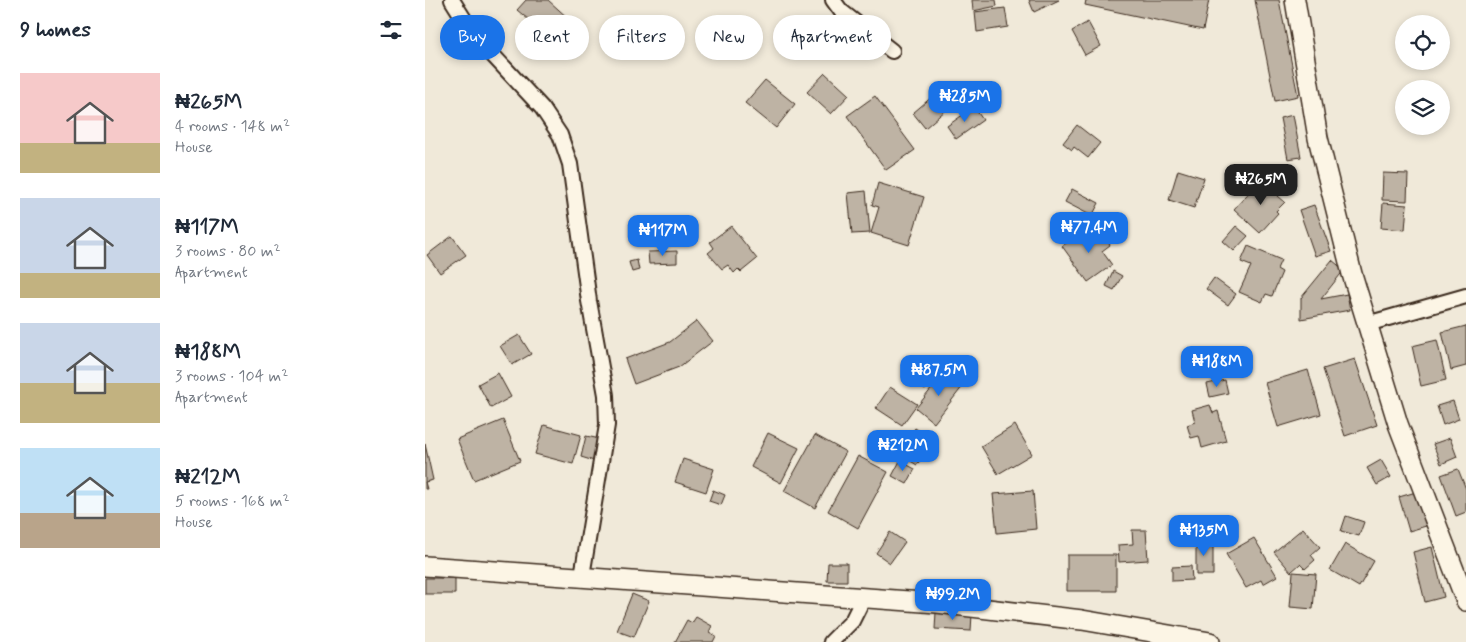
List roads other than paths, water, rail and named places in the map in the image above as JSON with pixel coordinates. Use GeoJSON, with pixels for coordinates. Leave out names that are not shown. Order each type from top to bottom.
{"type":"FeatureCollection","features":[{"type":"Feature","properties":{"kind":"street"},"geometry":{"type":"LineString","coordinates":[[452,0],[474,35],[542,108],[560,135],[570,164],[589,301],[606,395],[607,425],[582,576]]}},
{"type":"Feature","properties":{"kind":"street"},"geometry":{"type":"LineString","coordinates":[[833,0],[841,11],[892,51]]}},
{"type":"Feature","properties":{"kind":"street"},"geometry":{"type":"LineString","coordinates":[[1295,0],[1318,138],[1352,274],[1398,424],[1466,602]]}},
{"type":"Feature","properties":{"kind":"street"},"geometry":{"type":"LineString","coordinates":[[1367,324],[1466,296]]}},
{"type":"Feature","properties":{"kind":"street"},"geometry":{"type":"LineString","coordinates":[[425,566],[937,603],[1082,620],[1210,642]]}},
{"type":"Feature","properties":{"kind":"street"},"geometry":{"type":"LineString","coordinates":[[831,642],[852,621],[864,597]]}}]}
